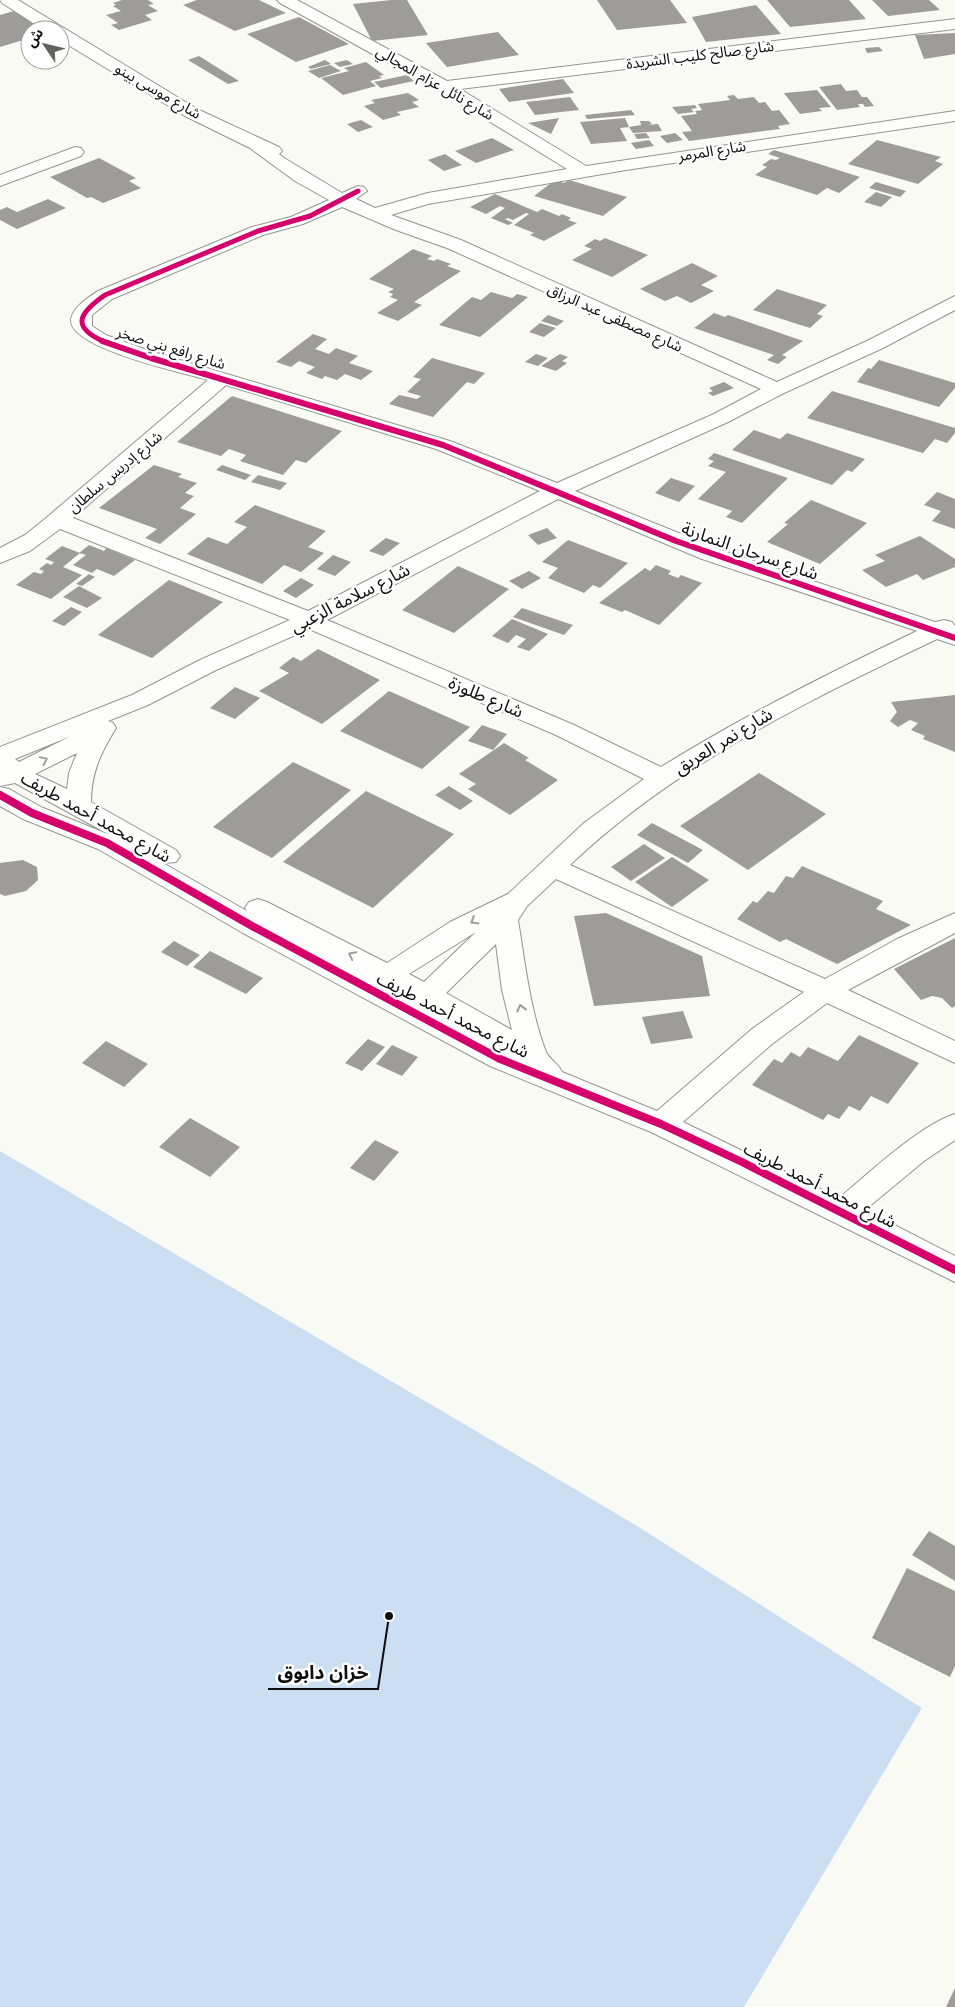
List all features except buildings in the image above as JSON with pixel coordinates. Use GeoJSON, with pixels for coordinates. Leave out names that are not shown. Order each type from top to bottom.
{"type":"FeatureCollection","features":[{"type":"Feature","properties":{"kind":"street"},"geometry":{"type":"LineString","coordinates":[[7,0],[39,20]]}},
{"type":"Feature","properties":{"kind":"street","name":"شارع نائل عزام المجالي"},"geometry":{"type":"LineString","coordinates":[[285,0],[444,86],[582,171]]}},
{"type":"Feature","properties":{"kind":"street","name":"شارع صالح كليب الشريدة"},"geometry":{"type":"LineString","coordinates":[[444,86],[955,24]]}},
{"type":"Feature","properties":{"kind":"street","name":"شارع موسى بينو"},"geometry":{"type":"LineString","coordinates":[[70,39],[181,105],[257,145],[271,156],[343,192]]}},
{"type":"Feature","properties":{"kind":"street","name":"شارع المرمر"},"geometry":{"type":"LineString","coordinates":[[391,213],[471,193],[582,171],[955,116]]}},
{"type":"Feature","properties":{"kind":"street"},"geometry":{"type":"LineString","coordinates":[[1,179],[75,152]]}},
{"type":"Feature","properties":{"kind":"street","name":"شارع مصطفى عبد الرزاق"},"geometry":{"type":"LineString","coordinates":[[343,192],[777,389]]}},
{"type":"Feature","properties":{"kind":"street","name":"شارع رافع بني صخر"},"geometry":{"type":"LineString","coordinates":[[343,192],[304,218],[279,227],[258,231],[105,295],[88,306],[82,314],[80,322],[83,329],[102,341],[133,352],[444,446],[557,491]]}},
{"type":"Feature","properties":{"kind":"street"},"geometry":{"type":"LineString","coordinates":[[557,491],[721,418],[777,389],[876,344],[955,302]]}},
{"type":"Feature","properties":{"kind":"street","name":"شارع إدريس سلطان"},"geometry":{"type":"LineString","coordinates":[[0,556],[14,551],[58,520],[164,431],[222,378]]}},
{"type":"Feature","properties":{"kind":"street","name":"شارع سلامة الزعبي"},"geometry":{"type":"LineString","coordinates":[[4,768],[208,665],[307,620],[557,491]]}},
{"type":"Feature","properties":{"kind":"street","name":"شارع سرحان النمارنة"},"geometry":{"type":"LineString","coordinates":[[557,491],[609,515],[710,554],[949,630]]}},
{"type":"Feature","properties":{"kind":"street","name":"شارع طلوزة"},"geometry":{"type":"LineString","coordinates":[[58,520],[258,598],[565,730],[662,778]]}},
{"type":"Feature","properties":{"kind":"street","name":"شارع نمر العريق"},"geometry":{"type":"LineString","coordinates":[[419,1003],[553,868],[627,802],[731,734],[847,672],[949,630]]}},
{"type":"Feature","properties":{"kind":"street","name":"شارع سلامة الزعبي"},"geometry":{"type":"LineString","coordinates":[[4,768],[78,743],[140,700]]}},
{"type":"Feature","properties":{"kind":"street"},"geometry":{"type":"LineString","coordinates":[[0,819],[71,816],[81,769],[89,751],[105,726]]}},
{"type":"Feature","properties":{"kind":"street","name":"شارع محمد أحمد طريف"},"geometry":{"type":"LineString","coordinates":[[4,768],[71,816],[271,915],[379,982],[419,1003],[533,1056],[556,1080]]}},
{"type":"Feature","properties":{"kind":"street","name":"شارع محمد أحمد طريف"},"geometry":{"type":"LineString","coordinates":[[0,796],[71,816]]}},
{"type":"Feature","properties":{"kind":"street"},"geometry":{"type":"LineString","coordinates":[[553,868],[826,990],[955,1053]]}},
{"type":"Feature","properties":{"kind":"street"},"geometry":{"type":"LineString","coordinates":[[512,909],[516,990],[533,1056]]}},
{"type":"Feature","properties":{"kind":"street","name":"شارع نمر العريق"},"geometry":{"type":"LineString","coordinates":[[379,982],[490,912],[512,909]]}},
{"type":"Feature","properties":{"kind":"street"},"geometry":{"type":"LineString","coordinates":[[661,1124],[777,1026],[826,990],[882,958],[955,922]]}},
{"type":"Feature","properties":{"kind":"street","name":"شارع محمد أحمد طريف"},"geometry":{"type":"LineString","coordinates":[[419,1003],[500,1060],[556,1080],[661,1124],[842,1212],[955,1270]]}},
{"type":"Feature","properties":{"kind":"street"},"geometry":{"type":"LineString","coordinates":[[842,1212],[914,1153],[955,1125]]}},
{"type":"Feature","properties":{"kind":"water"},"geometry":{"type":"Polygon","coordinates":[[[0,1151],[634,1524],[922,1708],[744,2007],[0,2007],[0,1151]]]}},
{"type":"Feature","properties":{"kind":"cycle path"},"geometry":{"type":"LineString","coordinates":[[358,191],[310,216],[258,231],[105,295],[91,305],[83,314],[81,322],[83,328],[100,340],[138,354],[312,404],[443,445],[676,541],[741,565],[894,615],[955,638]]}},
{"type":"Feature","properties":{"kind":"cycle path"},"geometry":{"type":"LineString","coordinates":[[0,795],[32,813],[107,843],[252,926],[500,1059],[661,1124],[742,1162],[955,1270]]}},
{"type":"Feature","properties":{"kind":"place","name":"خزان دابوق"},"geometry":{"type":"Point","coordinates":[389,1616]}}]}
